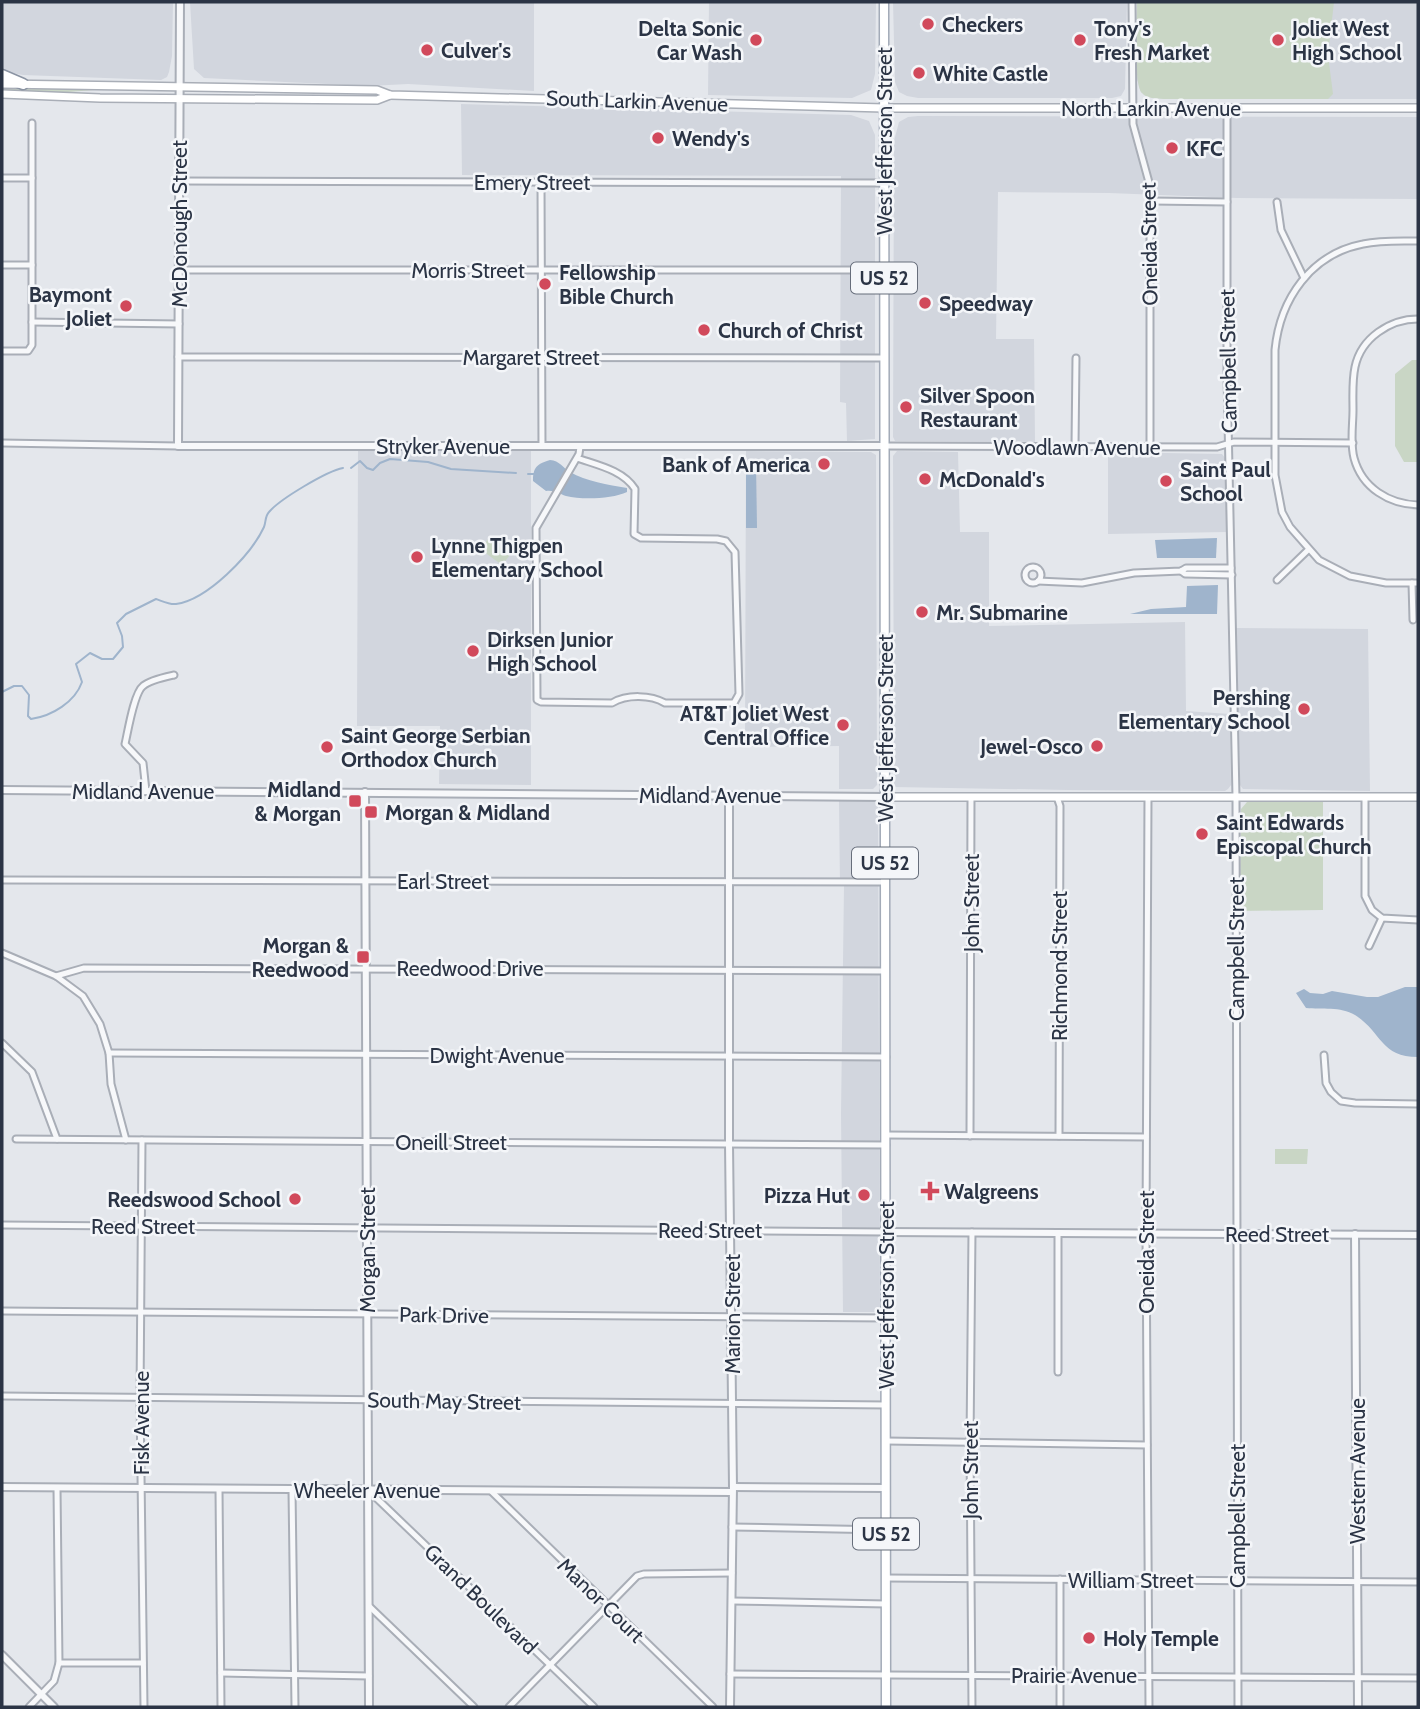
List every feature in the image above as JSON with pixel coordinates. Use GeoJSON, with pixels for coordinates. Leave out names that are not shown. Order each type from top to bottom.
{"type":"FeatureCollection","features":[{"type":"Feature","properties":{"kind":"highway"},"geometry":{"type":"LineString","coordinates":[[2,75],[23,84]]}},
{"type":"Feature","properties":{"kind":"main road","name":"West Jefferson Street"},"geometry":{"type":"LineString","coordinates":[[884,2],[887,1707]]}},
{"type":"Feature","properties":{"kind":"main road","name":"South Larkin Avenue"},"geometry":{"type":"LineString","coordinates":[[2,84],[377,90],[390,95],[884,108]]}},
{"type":"Feature","properties":{"kind":"main road","name":"South Larkin Avenue"},"geometry":{"type":"LineString","coordinates":[[2,94],[180,99],[377,100],[390,95]]}},
{"type":"Feature","properties":{"kind":"main road","name":"North Larkin Avenue"},"geometry":{"type":"LineString","coordinates":[[884,108],[1418,108]]}},
{"type":"Feature","properties":{"kind":"main road","name":"Midland Avenue"},"geometry":{"type":"LineString","coordinates":[[885,797],[1418,797]]}},
{"type":"Feature","properties":{"kind":"street","name":"McDonough Street"},"geometry":{"type":"LineString","coordinates":[[178,446],[180,2]]}},
{"type":"Feature","properties":{"kind":"street","name":"Oneida Street"},"geometry":{"type":"LineString","coordinates":[[1132,2],[1132,108],[1136,138],[1149,175],[1151,201],[1150,447]]}},
{"type":"Feature","properties":{"kind":"street","name":"Campbell Street"},"geometry":{"type":"LineString","coordinates":[[1227,108],[1229,443],[1236,797],[1238,1707]]}},
{"type":"Feature","properties":{"kind":"street"},"geometry":{"type":"LineString","coordinates":[[2,351],[28,351],[32,345],[32,123]]}},
{"type":"Feature","properties":{"kind":"street"},"geometry":{"type":"LineString","coordinates":[[2,178],[32,178]]}},
{"type":"Feature","properties":{"kind":"street","name":"Emery Street"},"geometry":{"type":"LineString","coordinates":[[180,181],[884,183]]}},
{"type":"Feature","properties":{"kind":"street"},"geometry":{"type":"LineString","coordinates":[[541,182],[542,446]]}},
{"type":"Feature","properties":{"kind":"street"},"geometry":{"type":"LineString","coordinates":[[1151,201],[1227,202]]}},
{"type":"Feature","properties":{"kind":"street"},"geometry":{"type":"LineString","coordinates":[[1277,202],[1281,230],[1304,278]]}},
{"type":"Feature","properties":{"kind":"street"},"geometry":{"type":"LineString","coordinates":[[1413,620],[1415,583],[1367,581],[1350,576],[1319,560],[1290,527],[1282,512],[1275,475],[1275,350],[1277,331],[1290,297],[1304,278],[1327,258],[1346,249],[1382,241],[1418,241]]}},
{"type":"Feature","properties":{"kind":"street"},"geometry":{"type":"LineString","coordinates":[[2,265],[32,265]]}},
{"type":"Feature","properties":{"kind":"street","name":"Morris Street"},"geometry":{"type":"LineString","coordinates":[[179,270],[884,270]]}},
{"type":"Feature","properties":{"kind":"street"},"geometry":{"type":"LineString","coordinates":[[1418,319],[1395,322],[1381,329],[1361,352],[1355,364],[1353,443],[1354,458],[1360,472],[1376,492],[1400,503],[1418,505]]}},
{"type":"Feature","properties":{"kind":"street"},"geometry":{"type":"LineString","coordinates":[[32,323],[179,324]]}},
{"type":"Feature","properties":{"kind":"street","name":"Margaret Street"},"geometry":{"type":"LineString","coordinates":[[178,357],[884,358]]}},
{"type":"Feature","properties":{"kind":"street"},"geometry":{"type":"LineString","coordinates":[[1075,446],[1076,358]]}},
{"type":"Feature","properties":{"kind":"street","name":"Stryker Avenue"},"geometry":{"type":"LineString","coordinates":[[2,443],[178,446],[884,446]]}},
{"type":"Feature","properties":{"kind":"street","name":"Woodlawn Avenue"},"geometry":{"type":"LineString","coordinates":[[884,446],[1217,447],[1229,443],[1353,443]]}},
{"type":"Feature","properties":{"kind":"street"},"geometry":{"type":"LineString","coordinates":[[577,458],[619,474],[632,485],[635,489],[636,536],[716,538],[726,541],[735,552],[738,694],[734,703],[665,703],[656,698],[621,698],[612,703],[537,700],[536,528],[577,458],[580,447]]}},
{"type":"Feature","properties":{"kind":"street"},"geometry":{"type":"LineString","coordinates":[[1277,580],[1308,550]]}},
{"type":"Feature","properties":{"kind":"street"},"geometry":{"type":"LineString","coordinates":[[1038,581],[1090,583],[1134,573],[1181,571],[1186,568],[1232,571]]}},
{"type":"Feature","properties":{"kind":"street"},"geometry":{"type":"LineString","coordinates":[[146,791],[143,763],[125,744],[138,691],[144,685],[174,675]]}},
{"type":"Feature","properties":{"kind":"street","name":"Midland Avenue"},"geometry":{"type":"LineString","coordinates":[[2,790],[885,797]]}},
{"type":"Feature","properties":{"kind":"street","name":"Morgan Street"},"geometry":{"type":"LineString","coordinates":[[365,792],[369,1707]]}},
{"type":"Feature","properties":{"kind":"street","name":"Marion Street"},"geometry":{"type":"LineString","coordinates":[[729,796],[729,1144],[733,1403],[730,1707]]}},
{"type":"Feature","properties":{"kind":"street","name":"John Street"},"geometry":{"type":"LineString","coordinates":[[970,1136],[971,797]]}},
{"type":"Feature","properties":{"kind":"street","name":"Richmond Street"},"geometry":{"type":"LineString","coordinates":[[1057,797],[1060,806],[1059,1136]]}},
{"type":"Feature","properties":{"kind":"street","name":"Oneida Street"},"geometry":{"type":"LineString","coordinates":[[1148,797],[1146,1233],[1149,1707]]}},
{"type":"Feature","properties":{"kind":"street"},"geometry":{"type":"LineString","coordinates":[[1365,797],[1365,896],[1372,910],[1382,918],[1418,920]]}},
{"type":"Feature","properties":{"kind":"street","name":"Earl Street"},"geometry":{"type":"LineString","coordinates":[[2,880],[885,882]]}},
{"type":"Feature","properties":{"kind":"street"},"geometry":{"type":"LineString","coordinates":[[1369,946],[1382,918]]}},
{"type":"Feature","properties":{"kind":"street"},"geometry":{"type":"LineString","coordinates":[[2,953],[56,976],[83,996],[100,1024],[109,1053],[111,1084],[126,1140]]}},
{"type":"Feature","properties":{"kind":"street","name":"Reedwood Drive"},"geometry":{"type":"LineString","coordinates":[[56,976],[84,968],[885,971]]}},
{"type":"Feature","properties":{"kind":"street"},"geometry":{"type":"LineString","coordinates":[[2,1043],[32,1072],[57,1139]]}},
{"type":"Feature","properties":{"kind":"street","name":"Dwight Avenue"},"geometry":{"type":"LineString","coordinates":[[109,1053],[886,1057]]}},
{"type":"Feature","properties":{"kind":"street"},"geometry":{"type":"LineString","coordinates":[[1324,1055],[1326,1083],[1341,1101],[1418,1104]]}},
{"type":"Feature","properties":{"kind":"street"},"geometry":{"type":"LineString","coordinates":[[886,1135],[1146,1137]]}},
{"type":"Feature","properties":{"kind":"street","name":"Oneill Street"},"geometry":{"type":"LineString","coordinates":[[16,1139],[886,1145]]}},
{"type":"Feature","properties":{"kind":"street","name":"Fisk Avenue"},"geometry":{"type":"LineString","coordinates":[[142,1140],[140,1398],[144,1707]]}},
{"type":"Feature","properties":{"kind":"street","name":"Reed Street"},"geometry":{"type":"LineString","coordinates":[[2,1225],[1418,1235]]}},
{"type":"Feature","properties":{"kind":"street","name":"John Street"},"geometry":{"type":"LineString","coordinates":[[972,1232],[972,1707]]}},
{"type":"Feature","properties":{"kind":"street"},"geometry":{"type":"LineString","coordinates":[[1058,1233],[1058,1372]]}},
{"type":"Feature","properties":{"kind":"street","name":"Western Avenue"},"geometry":{"type":"LineString","coordinates":[[1355,1234],[1358,1707]]}},
{"type":"Feature","properties":{"kind":"street","name":"Park Drive"},"geometry":{"type":"LineString","coordinates":[[2,1311],[886,1318]]}},
{"type":"Feature","properties":{"kind":"street","name":"South May Street"},"geometry":{"type":"LineString","coordinates":[[2,1396],[886,1405]]}},
{"type":"Feature","properties":{"kind":"street"},"geometry":{"type":"LineString","coordinates":[[886,1441],[1147,1445]]}},
{"type":"Feature","properties":{"kind":"street","name":"Wheeler Avenue"},"geometry":{"type":"LineString","coordinates":[[2,1487],[491,1491],[886,1488]]}},
{"type":"Feature","properties":{"kind":"street"},"geometry":{"type":"LineString","coordinates":[[29,1707],[54,1681],[59,1663],[57,1488]]}},
{"type":"Feature","properties":{"kind":"street"},"geometry":{"type":"LineString","coordinates":[[219,1489],[221,1707]]}},
{"type":"Feature","properties":{"kind":"street"},"geometry":{"type":"LineString","coordinates":[[292,1490],[295,1707]]}},
{"type":"Feature","properties":{"kind":"street","name":"Grand Boulevard"},"geometry":{"type":"LineString","coordinates":[[368,1490],[594,1707]]}},
{"type":"Feature","properties":{"kind":"street","name":"Manor Court"},"geometry":{"type":"LineString","coordinates":[[491,1491],[713,1707]]}},
{"type":"Feature","properties":{"kind":"street"},"geometry":{"type":"LineString","coordinates":[[732,1527],[886,1530]]}},
{"type":"Feature","properties":{"kind":"street"},"geometry":{"type":"LineString","coordinates":[[509,1707],[637,1576],[732,1573]]}},
{"type":"Feature","properties":{"kind":"street","name":"William Street"},"geometry":{"type":"LineString","coordinates":[[886,1578],[1418,1582]]}},
{"type":"Feature","properties":{"kind":"street"},"geometry":{"type":"LineString","coordinates":[[1060,1579],[1060,1707]]}},
{"type":"Feature","properties":{"kind":"street"},"geometry":{"type":"LineString","coordinates":[[732,1601],[886,1604]]}},
{"type":"Feature","properties":{"kind":"street"},"geometry":{"type":"LineString","coordinates":[[369,1606],[474,1707]]}},
{"type":"Feature","properties":{"kind":"street"},"geometry":{"type":"LineString","coordinates":[[2,1655],[54,1707]]}},
{"type":"Feature","properties":{"kind":"street"},"geometry":{"type":"LineString","coordinates":[[59,1663],[144,1663]]}},
{"type":"Feature","properties":{"kind":"street"},"geometry":{"type":"LineString","coordinates":[[221,1673],[369,1676]]}},
{"type":"Feature","properties":{"kind":"street","name":"Prairie Avenue"},"geometry":{"type":"LineString","coordinates":[[730,1674],[1418,1678]]}},
{"type":"Feature","properties":{"kind":"shaded area"},"geometry":{"type":"Polygon","coordinates":[[[2,2],[173,2],[172,56],[167,77],[161,80],[23,75],[2,71],[2,2]]]}},
{"type":"Feature","properties":{"kind":"shaded area"},"geometry":{"type":"Polygon","coordinates":[[[190,2],[534,2],[534,91],[204,78],[194,69],[190,2]]]}},
{"type":"Feature","properties":{"kind":"shaded area"},"geometry":{"type":"Polygon","coordinates":[[[709,2],[876,2],[875,74],[871,90],[852,98],[708,95],[709,2]]]}},
{"type":"Feature","properties":{"kind":"shaded area"},"geometry":{"type":"Polygon","coordinates":[[[893,2],[1127,2],[1125,89],[1121,96],[1112,98],[907,96],[899,92],[895,82],[893,2]]]}},
{"type":"Feature","properties":{"kind":"shaded area","name":"Joliet West High School"},"geometry":{"type":"Polygon","coordinates":[[[1137,2],[1418,2],[1418,99],[1164,99],[1146,96],[1141,92],[1137,79],[1137,2]]]}},
{"type":"Feature","properties":{"kind":"shaded area"},"geometry":{"type":"Polygon","coordinates":[[[461,104],[851,115],[869,121],[875,135],[875,439],[847,441],[846,403],[840,402],[841,176],[462,175],[461,104]]]}},
{"type":"Feature","properties":{"kind":"shaded area"},"geometry":{"type":"Polygon","coordinates":[[[918,116],[1418,117],[1418,199],[998,192],[996,339],[1034,339],[1035,442],[895,441],[894,141],[899,122],[918,116]]]}},
{"type":"Feature","properties":{"kind":"shaded area"},"geometry":{"type":"Polygon","coordinates":[[[358,450],[531,451],[531,785],[439,784],[440,726],[357,726],[358,450]]]}},
{"type":"Feature","properties":{"kind":"shaded area"},"geometry":{"type":"Polygon","coordinates":[[[746,451],[871,452],[876,455],[877,785],[873,789],[839,789],[839,746],[745,747],[746,451]]]}},
{"type":"Feature","properties":{"kind":"shaded area"},"geometry":{"type":"Polygon","coordinates":[[[897,451],[958,452],[960,532],[989,532],[989,626],[1185,622],[1186,711],[1230,714],[1231,785],[1228,789],[894,787],[893,456],[897,451]]]}},
{"type":"Feature","properties":{"kind":"shaded area","name":"Saint Paul School"},"geometry":{"type":"Polygon","coordinates":[[[1108,452],[1222,454],[1225,458],[1227,532],[1108,534],[1108,452]]]}},
{"type":"Feature","properties":{"kind":"shaded area","name":"Pershing Elementary School"},"geometry":{"type":"Polygon","coordinates":[[[1236,628],[1368,629],[1370,791],[1243,789],[1240,785],[1236,628]]]}},
{"type":"Feature","properties":{"kind":"shaded area"},"geometry":{"type":"Polygon","coordinates":[[[875,800],[878,805],[880,1312],[843,1312],[841,1114],[844,886],[840,886],[839,801],[875,800]]]}},
{"type":"Feature","properties":{"kind":"green space","name":"Joliet West High School"},"geometry":{"type":"Polygon","coordinates":[[[1137,2],[1334,2],[1328,55],[1333,94],[1328,99],[1164,99],[1146,96],[1139,87],[1137,77],[1137,2]]]}},
{"type":"Feature","properties":{"kind":"green space"},"geometry":{"type":"Polygon","coordinates":[[[2,87],[94,90],[56,93],[2,90],[2,87]]]}},
{"type":"Feature","properties":{"kind":"green space"},"geometry":{"type":"Polygon","coordinates":[[[1412,360],[1418,360],[1418,462],[1404,462],[1395,446],[1395,374],[1412,360]]]}},
{"type":"Feature","properties":{"kind":"green space"},"geometry":{"type":"Polygon","coordinates":[[[489,538],[510,555],[502,565],[480,549],[489,538]]]}},
{"type":"Feature","properties":{"kind":"green space"},"geometry":{"type":"Polygon","coordinates":[[[747,710],[768,710],[768,719],[747,719],[747,710]]]}},
{"type":"Feature","properties":{"kind":"green space"},"geometry":{"type":"Polygon","coordinates":[[[1247,802],[1323,802],[1323,910],[1240,911],[1241,809],[1247,802]]]}},
{"type":"Feature","properties":{"kind":"green space"},"geometry":{"type":"Polygon","coordinates":[[[1275,1149],[1308,1149],[1307,1164],[1275,1164],[1275,1149]]]}},
{"type":"Feature","properties":{"kind":"water"},"geometry":{"type":"Polygon","coordinates":[[[550,460],[576,475],[627,488],[627,492],[588,498],[546,491],[533,481],[533,476],[537,467],[550,460]]]}},
{"type":"Feature","properties":{"kind":"water"},"geometry":{"type":"Polygon","coordinates":[[[746,463],[756,464],[757,528],[746,528],[746,463]]]}},
{"type":"Feature","properties":{"kind":"water"},"geometry":{"type":"Polygon","coordinates":[[[1217,538],[1216,558],[1157,558],[1155,540],[1217,538]]]}},
{"type":"Feature","properties":{"kind":"water"},"geometry":{"type":"Polygon","coordinates":[[[1218,585],[1217,614],[1130,614],[1151,609],[1186,607],[1187,586],[1218,585]]]}},
{"type":"Feature","properties":{"kind":"water"},"geometry":{"type":"Polygon","coordinates":[[[1405,987],[1418,987],[1418,1057],[1405,1056],[1388,1048],[1364,1022],[1349,1012],[1306,1008],[1296,993],[1304,989],[1310,993],[1323,994],[1332,991],[1378,997],[1405,987]]]}},
{"type":"Feature","properties":{"kind":"waterway"},"geometry":{"type":"LineString","coordinates":[[351,468],[360,461],[373,470],[390,459],[428,462],[451,469],[516,473]]}},
{"type":"Feature","properties":{"kind":"waterway"},"geometry":{"type":"LineString","coordinates":[[2,692],[14,686],[22,686],[29,695],[28,716],[31,719],[62,707],[74,696],[82,682],[76,664],[90,653],[102,659],[113,659],[123,647],[117,623],[126,614],[156,599],[176,604],[201,594],[239,563],[258,538],[268,514],[275,506],[315,480],[343,468]]}},
{"type":"Feature","properties":{"kind":"waterway"},"geometry":{"type":"LineString","coordinates":[[528,474],[534,474]]}},
{"type":"Feature","properties":{"kind":"place","name":"Checkers"},"geometry":{"type":"Point","coordinates":[928,24]}},
{"type":"Feature","properties":{"kind":"place","name":"Delta Sonic Car Wash"},"geometry":{"type":"Point","coordinates":[756,40]}},
{"type":"Feature","properties":{"kind":"place","name":"Tony's Fresh Market"},"geometry":{"type":"Point","coordinates":[1080,40]}},
{"type":"Feature","properties":{"kind":"place","name":"Joliet West High School"},"geometry":{"type":"Point","coordinates":[1278,40]}},
{"type":"Feature","properties":{"kind":"place","name":"Culver's"},"geometry":{"type":"Point","coordinates":[427,50]}},
{"type":"Feature","properties":{"kind":"place","name":"White Castle"},"geometry":{"type":"Point","coordinates":[919,73]}},
{"type":"Feature","properties":{"kind":"place","name":"Wendy's"},"geometry":{"type":"Point","coordinates":[658,138]}},
{"type":"Feature","properties":{"kind":"place","name":"KFC"},"geometry":{"type":"Point","coordinates":[1172,148]}},
{"type":"Feature","properties":{"kind":"place","name":"Fellowship Bible Church"},"geometry":{"type":"Point","coordinates":[545,284]}},
{"type":"Feature","properties":{"kind":"place","name":"Speedway"},"geometry":{"type":"Point","coordinates":[925,303]}},
{"type":"Feature","properties":{"kind":"place","name":"Baymont Joliet"},"geometry":{"type":"Point","coordinates":[126,306]}},
{"type":"Feature","properties":{"kind":"place","name":"Church of Christ"},"geometry":{"type":"Point","coordinates":[704,330]}},
{"type":"Feature","properties":{"kind":"place","name":"Silver Spoon Restaurant"},"geometry":{"type":"Point","coordinates":[906,407]}},
{"type":"Feature","properties":{"kind":"place","name":"Bank of America"},"geometry":{"type":"Point","coordinates":[824,464]}},
{"type":"Feature","properties":{"kind":"place","name":"McDonald's"},"geometry":{"type":"Point","coordinates":[925,479]}},
{"type":"Feature","properties":{"kind":"place","name":"Saint Paul School"},"geometry":{"type":"Point","coordinates":[1166,481]}},
{"type":"Feature","properties":{"kind":"place","name":"Lynne Thigpen Elementary School"},"geometry":{"type":"Point","coordinates":[417,557]}},
{"type":"Feature","properties":{"kind":"place","name":"Mr. Submarine"},"geometry":{"type":"Point","coordinates":[922,612]}},
{"type":"Feature","properties":{"kind":"place","name":"Dirksen Junior High School"},"geometry":{"type":"Point","coordinates":[473,651]}},
{"type":"Feature","properties":{"kind":"place","name":"Pershing Elementary School"},"geometry":{"type":"Point","coordinates":[1304,709]}},
{"type":"Feature","properties":{"kind":"place","name":"AT&T Joliet West Central Office"},"geometry":{"type":"Point","coordinates":[843,725]}},
{"type":"Feature","properties":{"kind":"place","name":"Jewel-Osco"},"geometry":{"type":"Point","coordinates":[1097,746]}},
{"type":"Feature","properties":{"kind":"place","name":"Saint George Serbian Orthodox Church"},"geometry":{"type":"Point","coordinates":[327,747]}},
{"type":"Feature","properties":{"kind":"place","name":"Midland & Morgan"},"geometry":{"type":"Point","coordinates":[355,801]}},
{"type":"Feature","properties":{"kind":"place","name":"Morgan & Midland"},"geometry":{"type":"Point","coordinates":[371,812]}},
{"type":"Feature","properties":{"kind":"place","name":"Saint Edwards Episcopal Church"},"geometry":{"type":"Point","coordinates":[1202,834]}},
{"type":"Feature","properties":{"kind":"place","name":"Morgan & Reedwood"},"geometry":{"type":"Point","coordinates":[363,957]}},
{"type":"Feature","properties":{"kind":"place","name":"Walgreens"},"geometry":{"type":"Point","coordinates":[930,1191]}},
{"type":"Feature","properties":{"kind":"place","name":"Pizza Hut"},"geometry":{"type":"Point","coordinates":[864,1195]}},
{"type":"Feature","properties":{"kind":"place","name":"Reedswood School"},"geometry":{"type":"Point","coordinates":[295,1199]}},
{"type":"Feature","properties":{"kind":"place","name":"Holy Temple"},"geometry":{"type":"Point","coordinates":[1089,1638]}}]}
